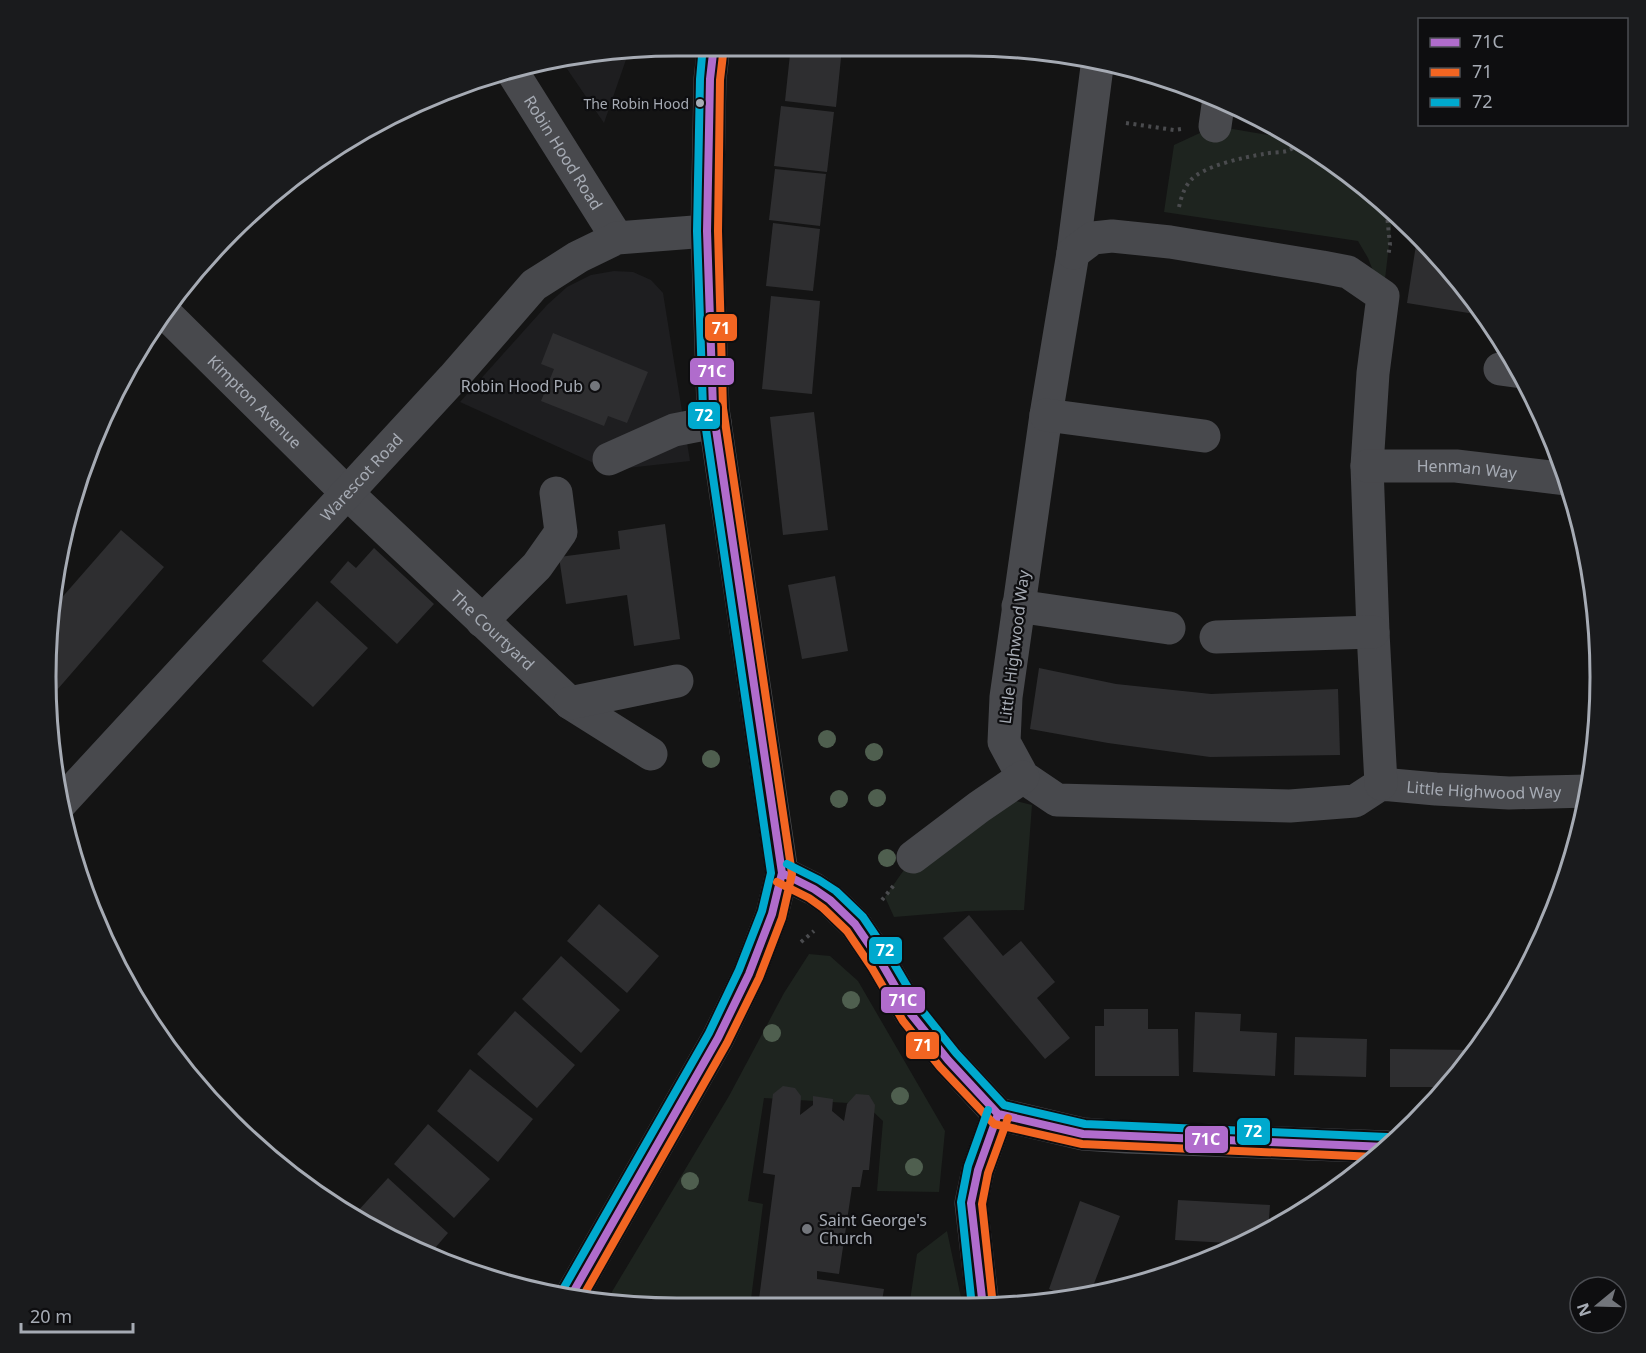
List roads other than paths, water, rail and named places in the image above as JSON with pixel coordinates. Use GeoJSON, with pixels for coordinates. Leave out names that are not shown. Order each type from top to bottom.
{"type":"FeatureCollection","features":[{"type":"Feature","properties":{"kind":"main road"},"geometry":{"type":"LineString","coordinates":[[575,1289],[734,1006],[749,975],[772,914],[782,873],[715,422],[707,231],[710,79],[713,56]]}},
{"type":"Feature","properties":{"kind":"street","name":"Little Highwood Way"},"geometry":{"type":"LineString","coordinates":[[1097,68],[1072,253],[1046,415],[1006,697],[1004,742],[1023,777],[1057,800],[1290,806],[1354,801],[1381,784],[1509,793],[1580,791]]}},
{"type":"Feature","properties":{"kind":"street","name":"Robin Hood Road"},"geometry":{"type":"LineString","coordinates":[[516,77],[617,238]]}},
{"type":"Feature","properties":{"kind":"street","name":"Warescot Road"},"geometry":{"type":"LineString","coordinates":[[67,797],[453,378],[534,285],[578,257],[617,238],[707,231]]}},
{"type":"Feature","properties":{"kind":"street"},"geometry":{"type":"LineString","coordinates":[[1072,253],[1093,238],[1112,236],[1170,242],[1348,272],[1383,297],[1373,373],[1367,466],[1381,784]]}},
{"type":"Feature","properties":{"kind":"street","name":"Kimpton Avenue"},"geometry":{"type":"LineString","coordinates":[[170,318],[346,492]]}},
{"type":"Feature","properties":{"kind":"street"},"geometry":{"type":"LineString","coordinates":[[1046,415],[1204,436]]}},
{"type":"Feature","properties":{"kind":"street"},"geometry":{"type":"LineString","coordinates":[[609,459],[674,430],[715,422]]}},
{"type":"Feature","properties":{"kind":"street","name":"Henman Way"},"geometry":{"type":"LineString","coordinates":[[1367,466],[1456,466],[1556,472]]}},
{"type":"Feature","properties":{"kind":"street","name":"The Courtyard"},"geometry":{"type":"LineString","coordinates":[[346,492],[570,703],[651,754]]}},
{"type":"Feature","properties":{"kind":"street"},"geometry":{"type":"LineString","coordinates":[[482,621],[537,566],[561,532],[556,492]]}},
{"type":"Feature","properties":{"kind":"street"},"geometry":{"type":"LineString","coordinates":[[1018,606],[1168,628]]}},
{"type":"Feature","properties":{"kind":"street"},"geometry":{"type":"LineString","coordinates":[[1216,637],[1373,632]]}},
{"type":"Feature","properties":{"kind":"street"},"geometry":{"type":"LineString","coordinates":[[570,703],[677,681]]}},
{"type":"Feature","properties":{"kind":"street"},"geometry":{"type":"LineString","coordinates":[[914,857],[979,807],[1023,777]]}},
{"type":"Feature","properties":{"kind":"street"},"geometry":{"type":"LineString","coordinates":[[782,873],[830,900],[855,924],[881,962],[911,1014],[948,1060],[999,1114],[1083,1134],[1375,1147]]}},
{"type":"Feature","properties":{"kind":"street"},"geometry":{"type":"LineString","coordinates":[[981,1297],[971,1203],[978,1170],[999,1114]]}},
{"type":"Feature","properties":{"kind":"place","name":"The Robin Hood"},"geometry":{"type":"Point","coordinates":[700,103]}},
{"type":"Feature","properties":{"kind":"place","name":"Robin Hood Pub"},"geometry":{"type":"Point","coordinates":[595,386]}},
{"type":"Feature","properties":{"kind":"place","name":"Saint George's Church"},"geometry":{"type":"Point","coordinates":[807,1229]}}]}
